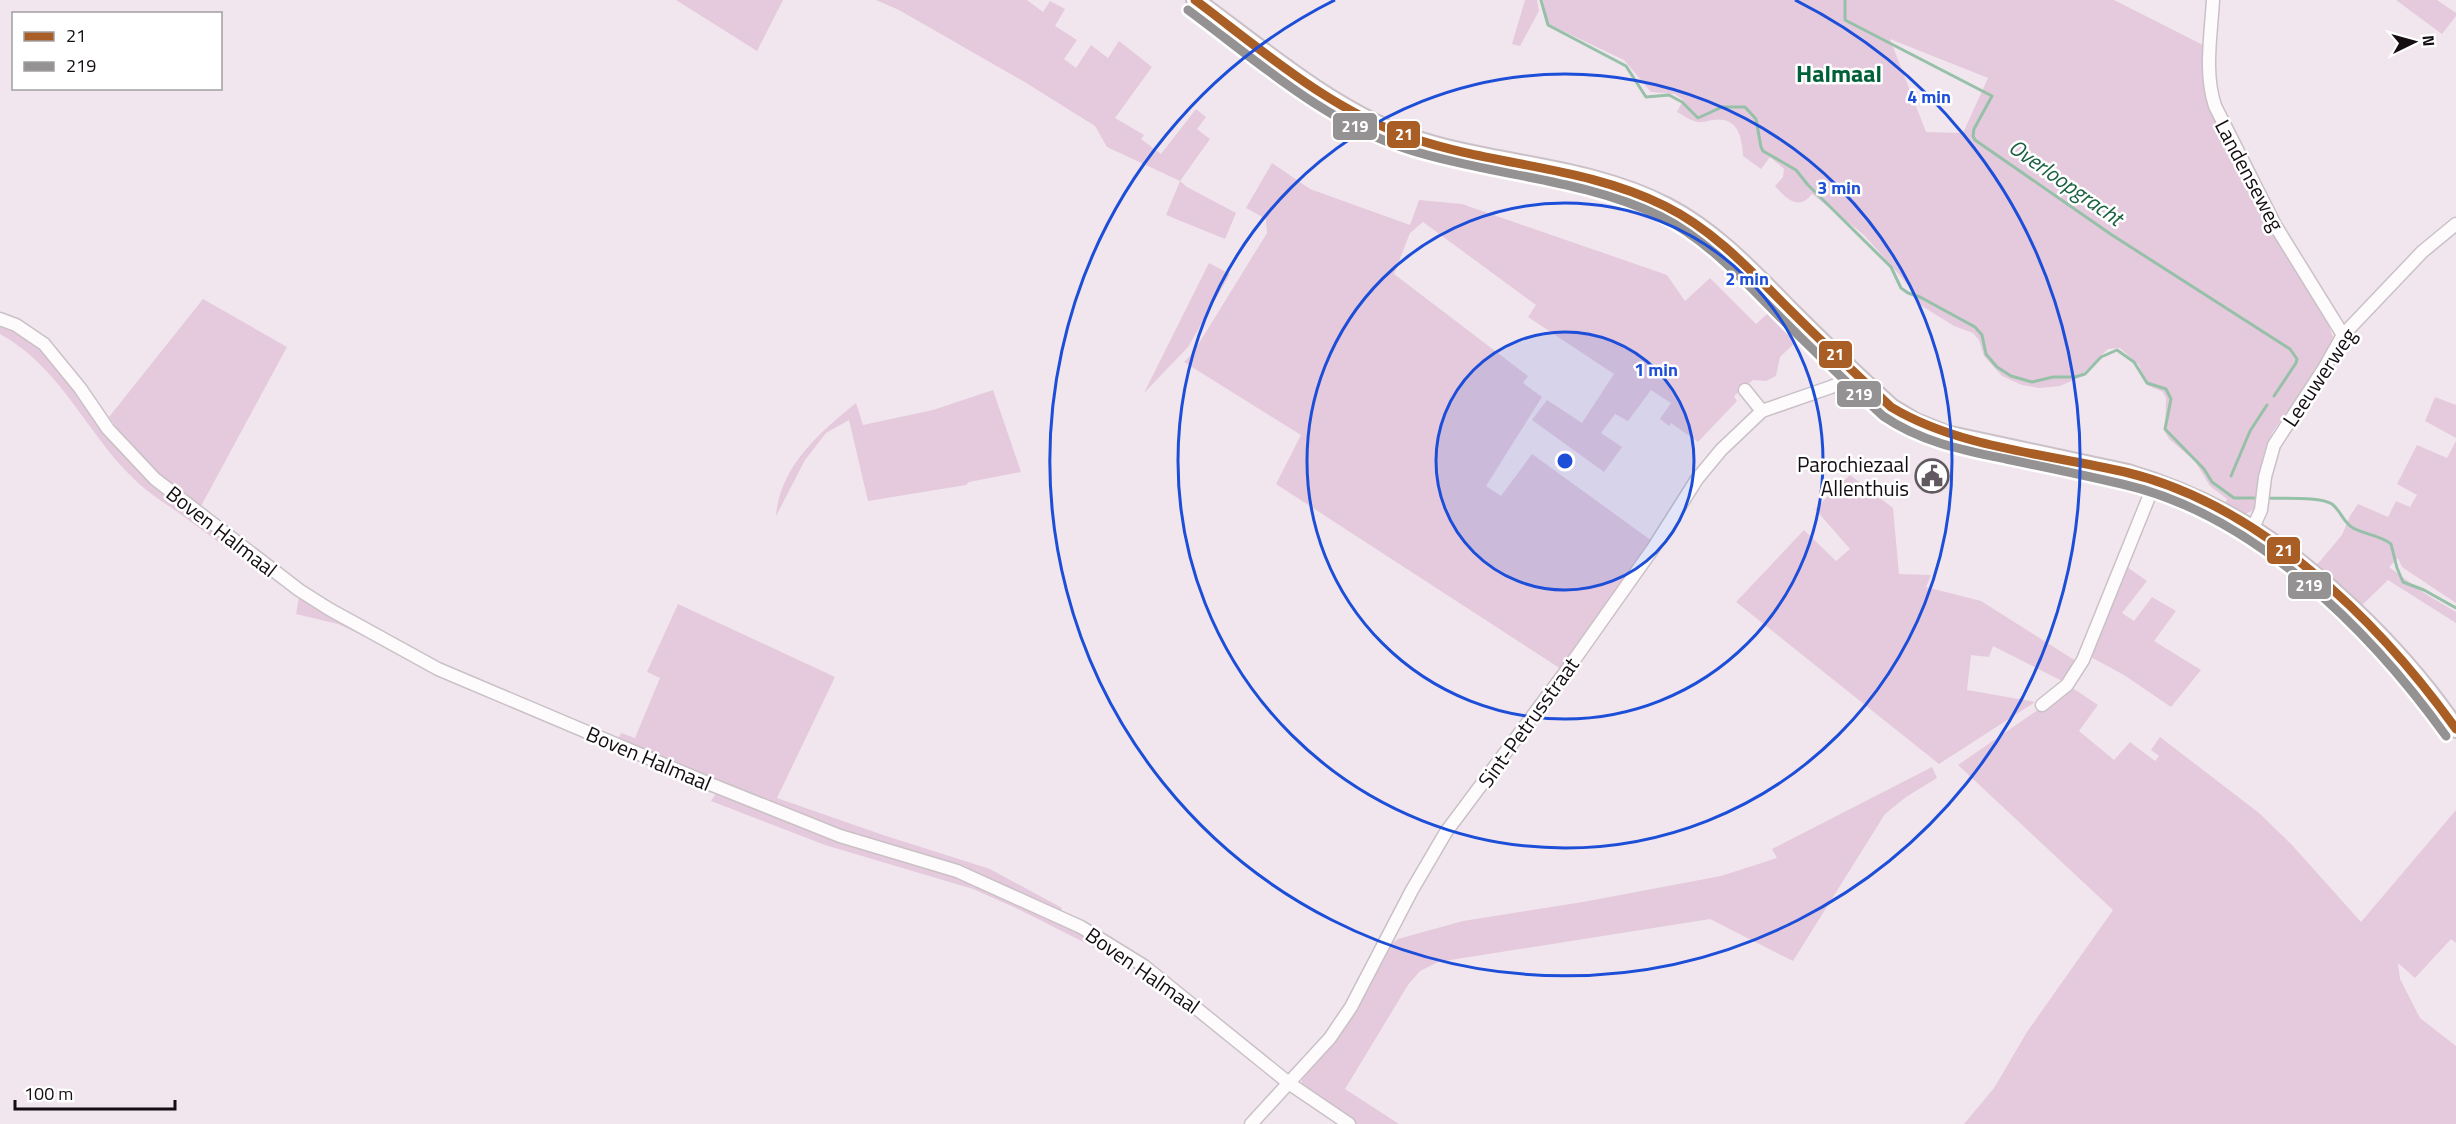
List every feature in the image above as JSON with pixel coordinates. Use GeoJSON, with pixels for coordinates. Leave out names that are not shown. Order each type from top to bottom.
{"type":"FeatureCollection","features":[{"type":"Feature","properties":{"kind":"street"},"geometry":{"type":"LineString","coordinates":[[1195,0],[1329,96],[1383,126],[1442,147],[1597,180],[1644,196],[1686,216],[1732,252],[1891,407],[1930,428],[1982,442],[2086,462],[2156,482],[2225,513],[2289,555],[2316,578],[2413,672],[2456,729]]}},
{"type":"Feature","properties":{"kind":"street","name":"Landenseweg"},"geometry":{"type":"LineString","coordinates":[[2213,0],[2209,68],[2210,93],[2215,106],[2275,225],[2343,335]]}},
{"type":"Feature","properties":{"kind":"street","name":"Leeuwerweg"},"geometry":{"type":"LineString","coordinates":[[2252,530],[2261,510],[2265,477],[2274,445],[2343,335],[2422,252],[2456,224]]}},
{"type":"Feature","properties":{"kind":"street","name":"Boven Halmaal"},"geometry":{"type":"LineString","coordinates":[[0,319],[16,325],[44,344],[80,388],[108,429],[155,479],[282,578],[329,609],[438,669],[840,836],[957,871],[1073,923],[1123,951],[1175,989],[1290,1084],[1349,1124]]}},
{"type":"Feature","properties":{"kind":"street","name":"Sint-Petrusstraat"},"geometry":{"type":"LineString","coordinates":[[1251,1124],[1330,1038],[1351,1007],[1412,890],[1446,832],[1574,661],[1654,547],[1697,479],[1720,450],[1762,411],[1831,387],[1845,381],[1855,373]]}},
{"type":"Feature","properties":{"kind":"street"},"geometry":{"type":"LineString","coordinates":[[1746,390],[1762,411]]}},
{"type":"Feature","properties":{"kind":"street"},"geometry":{"type":"LineString","coordinates":[[2042,705],[2067,685],[2083,660],[2156,482]]}},
{"type":"Feature","properties":{"kind":"shaded area"},"geometry":{"type":"Polygon","coordinates":[[[676,0],[783,0],[757,51],[676,0]]]}},
{"type":"Feature","properties":{"kind":"shaded area"},"geometry":{"type":"Polygon","coordinates":[[[876,0],[1027,0],[1043,12],[1050,1],[1065,9],[1055,26],[1077,40],[1064,59],[1076,68],[1091,45],[1108,58],[1119,41],[1152,67],[1115,118],[1144,135],[1141,139],[1161,154],[1196,109],[1206,117],[1197,129],[1210,139],[1180,181],[1107,147],[1095,126],[1023,81],[899,10],[876,0]]]}},
{"type":"Feature","properties":{"kind":"shaded area"},"geometry":{"type":"Polygon","coordinates":[[[1525,0],[1537,0],[1539,11],[1520,46],[1512,44],[1525,0]]]}},
{"type":"Feature","properties":{"kind":"shaded area"},"geometry":{"type":"Polygon","coordinates":[[[1543,0],[2114,0],[2203,45],[2204,87],[2208,108],[2325,315],[2333,337],[2324,359],[2272,433],[2264,453],[2254,510],[2243,515],[2225,504],[2227,499],[2210,486],[2195,461],[2169,439],[2165,432],[2166,398],[2163,392],[2147,385],[2139,365],[2120,348],[2108,349],[2078,378],[2060,386],[2039,388],[2022,385],[2002,376],[1984,356],[1979,340],[1973,333],[1954,326],[1922,306],[1903,279],[1864,235],[1812,194],[1802,202],[1797,202],[1783,194],[1775,186],[1783,177],[1784,169],[1770,157],[1761,169],[1743,156],[1739,134],[1733,124],[1720,120],[1693,121],[1677,112],[1683,100],[1675,94],[1651,92],[1624,60],[1548,24],[1543,0]],[[1890,39],[1926,132],[1963,133],[1988,78],[1890,39]]]}},
{"type":"Feature","properties":{"kind":"shaded area"},"geometry":{"type":"Polygon","coordinates":[[[2396,0],[2437,0],[2456,13],[2456,16],[2442,34],[2396,0]]]}},
{"type":"Feature","properties":{"kind":"shaded area"},"geometry":{"type":"Polygon","coordinates":[[[1272,163],[1310,189],[1410,225],[1419,200],[1462,204],[1667,275],[1685,301],[1710,278],[1756,324],[1775,307],[1803,335],[1780,357],[1776,376],[1766,381],[1753,380],[1734,396],[1737,401],[1698,442],[1671,423],[1669,426],[1660,419],[1671,403],[1651,390],[1628,421],[1615,414],[1601,433],[1622,447],[1604,472],[1532,420],[1547,400],[1582,423],[1614,374],[1528,317],[1536,305],[1423,222],[1410,233],[1394,274],[1528,376],[1523,383],[1542,397],[1486,486],[1501,496],[1532,454],[1652,541],[1561,669],[1276,484],[1301,435],[1184,362],[1193,353],[1267,233],[1266,219],[1246,208],[1272,163]]]}},
{"type":"Feature","properties":{"kind":"shaded area"},"geometry":{"type":"Polygon","coordinates":[[[1180,181],[1236,213],[1225,239],[1166,215],[1180,181]]]}},
{"type":"Feature","properties":{"kind":"shaded area"},"geometry":{"type":"Polygon","coordinates":[[[1209,263],[1230,274],[1188,347],[1144,393],[1209,263]]]}},
{"type":"Feature","properties":{"kind":"shaded area"},"geometry":{"type":"Polygon","coordinates":[[[203,299],[287,347],[200,508],[137,454],[109,417],[203,299]]]}},
{"type":"Feature","properties":{"kind":"shaded area"},"geometry":{"type":"Polygon","coordinates":[[[0,322],[37,343],[162,489],[401,653],[338,624],[296,614],[299,597],[135,480],[102,443],[40,364],[0,334],[0,322]]]}},
{"type":"Feature","properties":{"kind":"shaded area"},"geometry":{"type":"Polygon","coordinates":[[[993,390],[1021,472],[969,482],[966,485],[868,501],[849,420],[826,433],[805,460],[776,516],[785,481],[794,466],[816,438],[856,403],[863,425],[933,410],[993,390]]]}},
{"type":"Feature","properties":{"kind":"shaded area"},"geometry":{"type":"Polygon","coordinates":[[[2435,397],[2456,405],[2456,438],[2425,421],[2435,397]]]}},
{"type":"Feature","properties":{"kind":"shaded area"},"geometry":{"type":"Polygon","coordinates":[[[2456,441],[2456,603],[2402,567],[2398,558],[2389,567],[2424,593],[2456,612],[2456,623],[2388,580],[2361,606],[2316,566],[2342,535],[2358,504],[2388,517],[2396,501],[2410,507],[2417,495],[2397,484],[2417,445],[2447,458],[2456,441]]]}},
{"type":"Feature","properties":{"kind":"shaded area"},"geometry":{"type":"Polygon","coordinates":[[[1850,475],[1893,508],[1899,574],[1931,575],[1926,587],[1981,601],[2076,661],[2064,682],[1993,646],[1989,657],[1971,655],[1967,690],[2035,702],[1939,764],[1736,602],[1804,530],[1836,561],[1850,549],[1815,509],[1850,475]]]}},
{"type":"Feature","properties":{"kind":"shaded area"},"geometry":{"type":"Polygon","coordinates":[[[2127,567],[2147,581],[2122,613],[2134,621],[2152,597],[2176,611],[2154,641],[2201,670],[2171,707],[2124,675],[2089,656],[2127,567]]]}},
{"type":"Feature","properties":{"kind":"shaded area"},"geometry":{"type":"Polygon","coordinates":[[[678,604],[835,677],[777,798],[990,869],[1062,908],[1060,913],[955,875],[1068,923],[1147,974],[973,889],[825,845],[711,801],[721,785],[618,739],[621,733],[635,738],[660,678],[647,672],[678,604]]]}},
{"type":"Feature","properties":{"kind":"shaded area"},"geometry":{"type":"Polygon","coordinates":[[[2071,687],[2098,705],[2079,731],[2114,760],[2130,742],[2155,761],[2159,756],[2151,750],[2160,737],[2259,813],[2292,845],[2361,922],[2456,810],[2456,943],[2451,939],[2415,978],[2398,963],[2400,979],[2420,1018],[2456,1046],[2456,1124],[1964,1124],[1994,1088],[2027,1032],[2113,910],[1958,765],[2071,687]]]}},
{"type":"Feature","properties":{"kind":"shaded area"},"geometry":{"type":"Polygon","coordinates":[[[1932,767],[1937,778],[1906,797],[1885,814],[1793,961],[1710,919],[1438,962],[1420,971],[1408,985],[1345,1089],[1399,1124],[1354,1124],[1302,1085],[1302,1080],[1353,1012],[1387,948],[1398,939],[1463,921],[1583,902],[1721,876],[1777,858],[1772,849],[1932,767]]]}},
{"type":"Feature","properties":{"kind":"waterway"},"geometry":{"type":"LineString","coordinates":[[1541,0],[1548,25],[1626,66],[1646,97],[1669,95],[1682,102],[1698,118],[1722,107],[1745,107],[1756,119],[1763,151],[1796,170],[1808,185],[1891,267],[1901,288],[1975,327],[1982,335],[1986,354],[1997,367],[2011,376],[2032,382],[2053,377],[2075,377],[2085,374],[2101,357],[2117,350],[2134,362],[2147,383],[2166,389],[2171,399],[2165,429],[2204,469],[2212,482],[2234,498],[2256,498]]}},
{"type":"Feature","properties":{"kind":"waterway","name":"Overloopgracht"},"geometry":{"type":"LineString","coordinates":[[1845,0],[1845,20],[1992,96],[1974,129],[1975,140],[2112,235],[2290,349],[2297,359],[2296,363],[2274,396]]}},
{"type":"Feature","properties":{"kind":"waterway","name":"Overloopgracht"},"geometry":{"type":"LineString","coordinates":[[2231,476],[2250,431],[2267,405]]}},
{"type":"Feature","properties":{"kind":"waterway"},"geometry":{"type":"LineString","coordinates":[[2267,498],[2310,499],[2332,504],[2353,528],[2391,544],[2403,582],[2424,590],[2456,608]]}},
{"type":"Feature","properties":{"kind":"transit line","name":"21"},"geometry":{"type":"LineString","coordinates":[[1195,0],[1298,78],[1353,112],[1382,126],[1443,147],[1603,182],[1635,193],[1683,216],[1732,253],[1891,407],[1917,421],[1975,441],[2125,472],[2175,488],[2223,510],[2268,539],[2312,572],[2353,608],[2425,688],[2456,729]]}},
{"type":"Feature","properties":{"kind":"transit line","name":"219"},"geometry":{"type":"LineString","coordinates":[[1188,10],[1293,89],[1350,124],[1379,138],[1441,159],[1599,193],[1660,216],[1694,237],[1725,262],[1883,416],[1897,425],[1927,439],[1958,448],[2122,484],[2171,499],[2218,521],[2262,549],[2305,582],[2345,618],[2382,656],[2446,736]]}},
{"type":"Feature","properties":{"kind":"place","name":"Parochiezaal Allenthuis"},"geometry":{"type":"Point","coordinates":[1932,476]}},
{"type":"Feature","properties":{"kind":"district","name":"Halmaal"},"geometry":{"type":"Point","coordinates":[1839,73]}}]}
